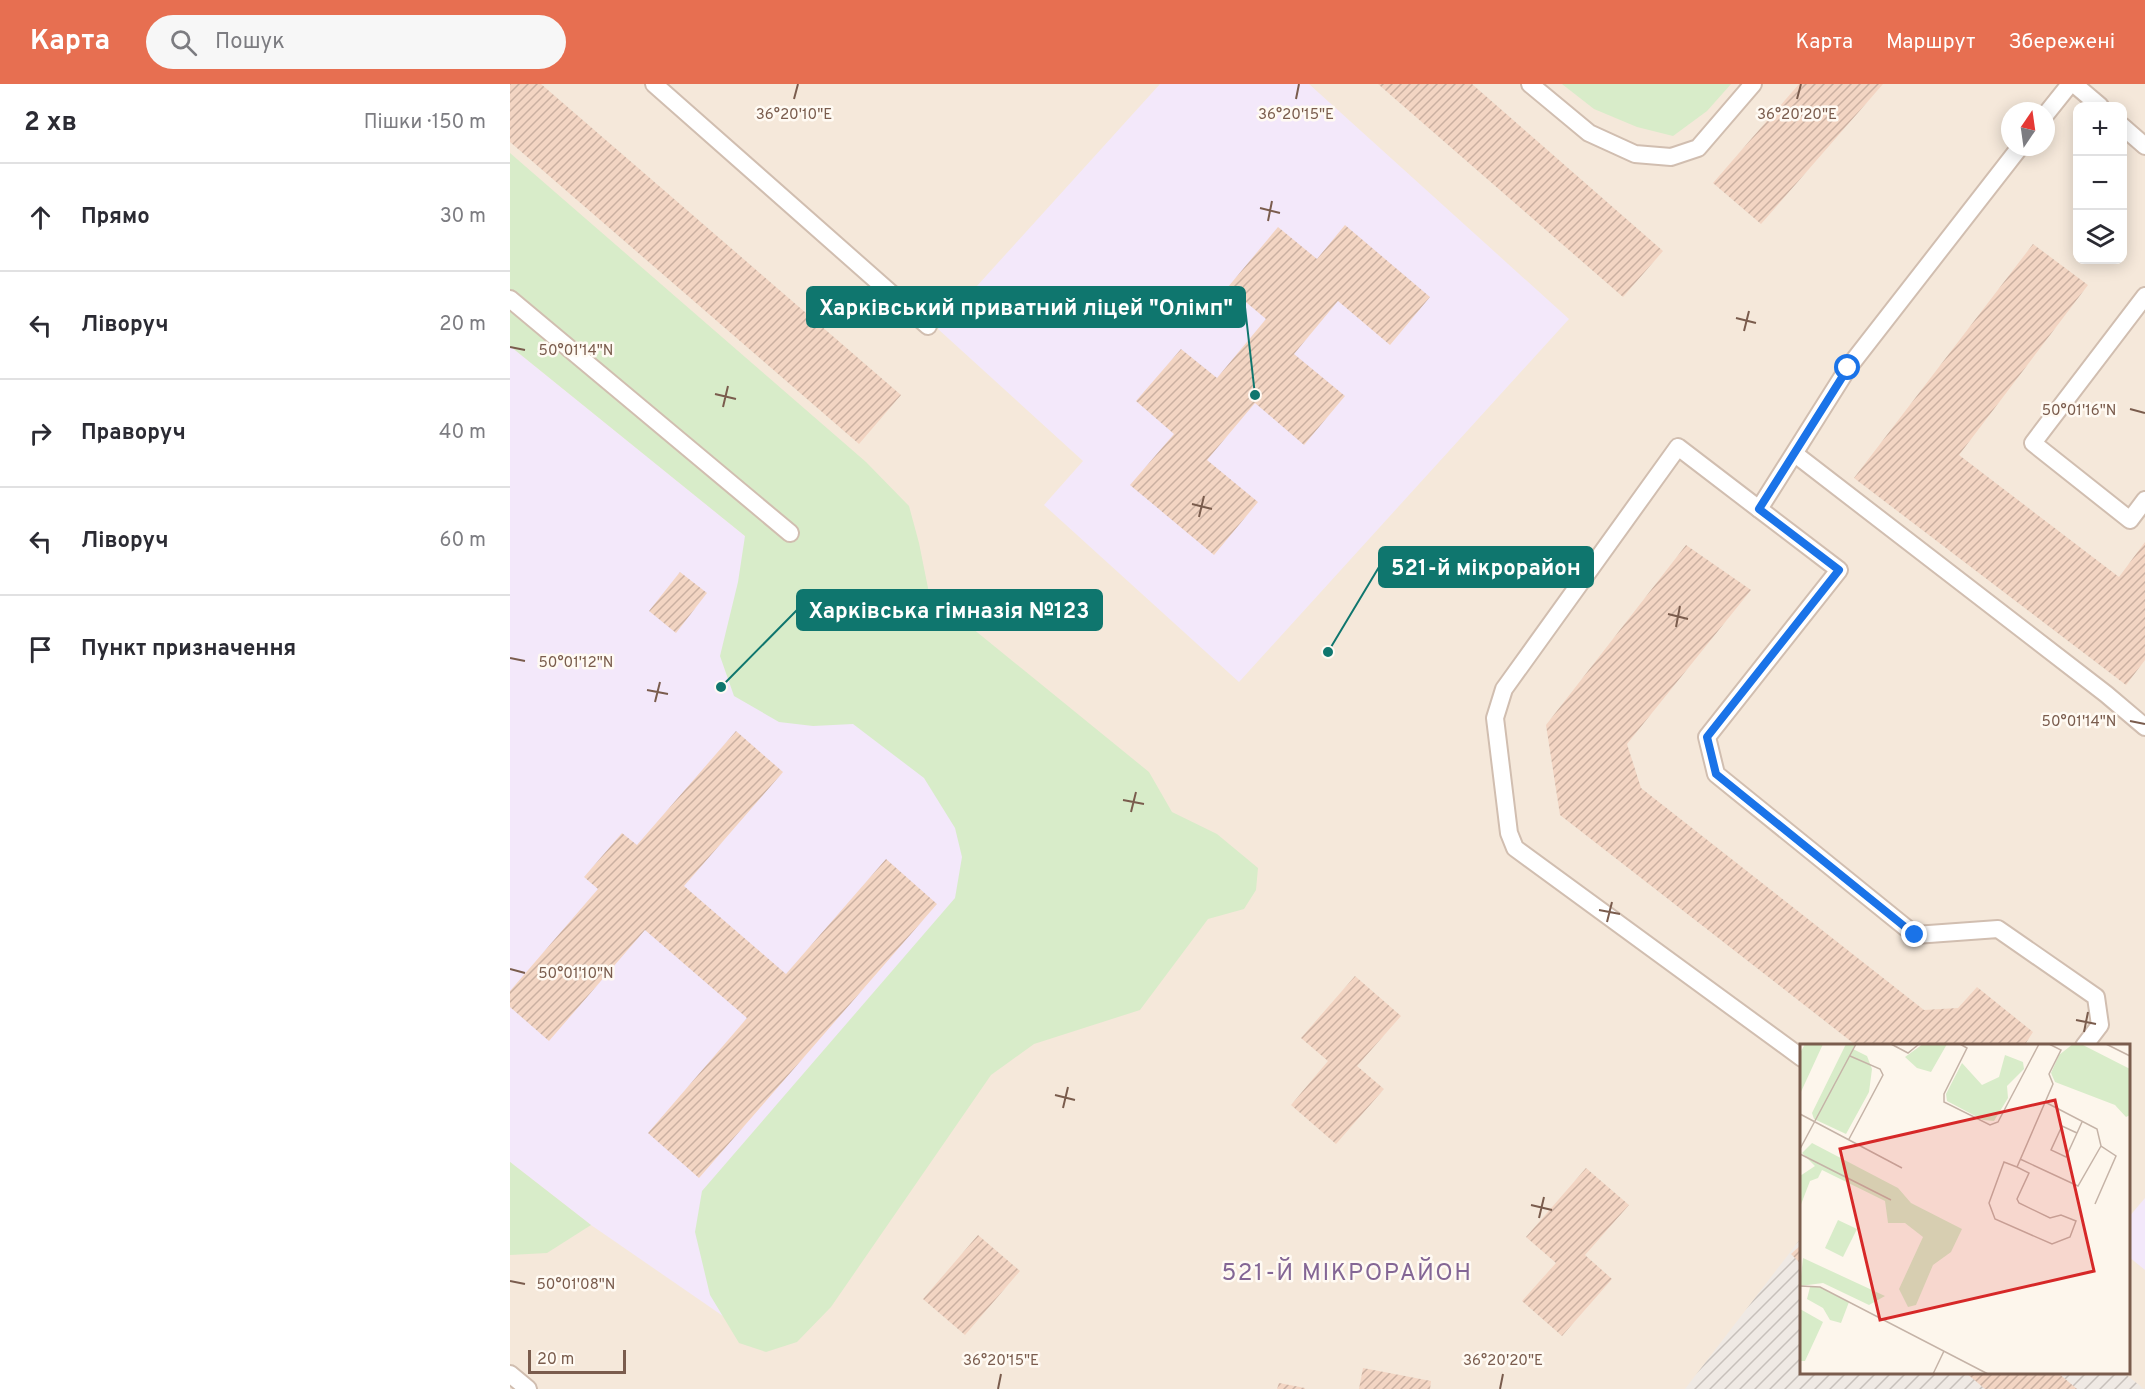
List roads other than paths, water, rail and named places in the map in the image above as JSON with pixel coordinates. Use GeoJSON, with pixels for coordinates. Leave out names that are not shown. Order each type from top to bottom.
{"type":"FeatureCollection","features":[{"type":"Feature","properties":{"kind":"lane"},"geometry":{"type":"LineString","coordinates":[[654,84],[928,326]]}},
{"type":"Feature","properties":{"kind":"lane"},"geometry":{"type":"LineString","coordinates":[[1530,84],[1588,132],[1635,154],[1671,157],[1698,148],[1753,84]]}},
{"type":"Feature","properties":{"kind":"lane"},"geometry":{"type":"LineString","coordinates":[[2055,103],[2070,84]]}},
{"type":"Feature","properties":{"kind":"lane"},"geometry":{"type":"LineString","coordinates":[[2074,84],[2095,102]]}},
{"type":"Feature","properties":{"kind":"lane"},"geometry":{"type":"LineString","coordinates":[[2127,130],[2145,146]]}},
{"type":"Feature","properties":{"kind":"lane"},"geometry":{"type":"LineString","coordinates":[[1759,509],[1848,368],[2013,156]]}},
{"type":"Feature","properties":{"kind":"lane"},"geometry":{"type":"LineString","coordinates":[[2145,296],[2032,443],[2130,520],[2145,500]]}},
{"type":"Feature","properties":{"kind":"lane"},"geometry":{"type":"LineString","coordinates":[[510,299],[790,533]]}},
{"type":"Feature","properties":{"kind":"lane"},"geometry":{"type":"LineString","coordinates":[[1800,1057],[1515,848],[1509,833],[1495,718],[1504,689],[1678,447],[1839,570],[1707,737],[1716,774],[1915,935],[1998,929],[2096,998],[2100,1025],[2086,1044]]}},
{"type":"Feature","properties":{"kind":"lane"},"geometry":{"type":"LineString","coordinates":[[1795,454],[2088,680],[2145,728]]}},
{"type":"Feature","properties":{"kind":"lane"},"geometry":{"type":"LineString","coordinates":[[510,1374],[528,1389]]}},
{"type":"Feature","properties":{"kind":"place","name":"Харківський приватний ліцей \"Олімп\""},"geometry":{"type":"Point","coordinates":[1255,395]}},
{"type":"Feature","properties":{"kind":"place","name":"521-й мікрорайон"},"geometry":{"type":"Point","coordinates":[1328,652]}},
{"type":"Feature","properties":{"kind":"place","name":"Харківська гімназія №123"},"geometry":{"type":"Point","coordinates":[721,687]}},
{"type":"Feature","properties":{"kind":"district","name":"521-Й МІКРОРАЙОН"},"geometry":{"type":"Point","coordinates":[1347,1272]}}]}
